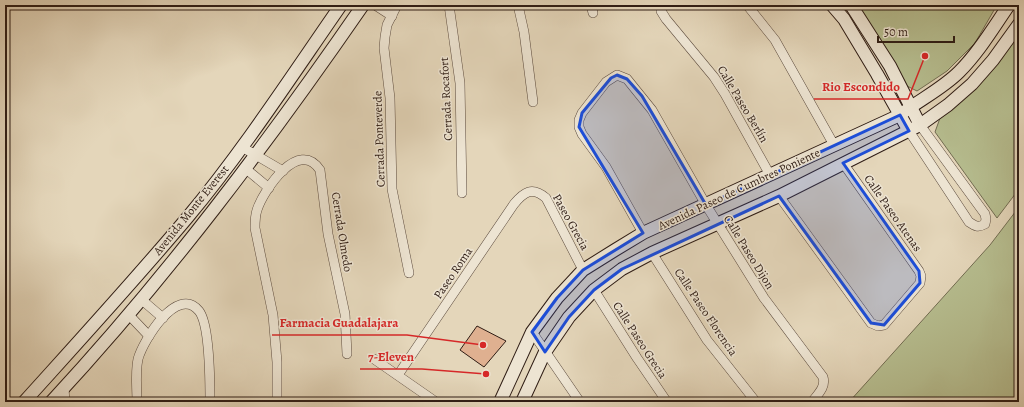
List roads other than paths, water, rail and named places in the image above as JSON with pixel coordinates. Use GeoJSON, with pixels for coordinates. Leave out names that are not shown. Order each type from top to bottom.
{"type":"FeatureCollection","features":[{"type":"Feature","properties":{"kind":"street","name":"Avenida Monte Everest"},"geometry":{"type":"LineString","coordinates":[[24,402],[187,218],[242,147],[341,5]]}},
{"type":"Feature","properties":{"kind":"street","name":"Avenida Monte Everest"},"geometry":{"type":"LineString","coordinates":[[51,402],[142,300],[246,169],[363,5]]}},
{"type":"Feature","properties":{"kind":"street"},"geometry":{"type":"LineString","coordinates":[[375,5],[392,16]]}},
{"type":"Feature","properties":{"kind":"street","name":"Cerrada Ponteverde"},"geometry":{"type":"LineString","coordinates":[[397,5],[388,25],[384,48],[390,98],[392,189],[409,273]]}},
{"type":"Feature","properties":{"kind":"street","name":"Cerrada Rocafort"},"geometry":{"type":"LineString","coordinates":[[449,5],[460,83],[462,193]]}},
{"type":"Feature","properties":{"kind":"street"},"geometry":{"type":"LineString","coordinates":[[518,5],[524,32],[533,102]]}},
{"type":"Feature","properties":{"kind":"street"},"geometry":{"type":"LineString","coordinates":[[747,5],[775,40],[834,145]]}},
{"type":"Feature","properties":{"kind":"street"},"geometry":{"type":"LineString","coordinates":[[832,5],[844,19],[900,115],[908,132],[969,222],[974,226],[980,227],[985,224],[986,219],[984,214],[920,125],[890,66],[851,5]]}},
{"type":"Feature","properties":{"kind":"street","name":"Avenida Paseo de Cumbres Poniente"},"geometry":{"type":"LineString","coordinates":[[500,402],[532,332],[557,298],[583,270],[643,233],[900,115],[911,106],[939,89],[959,72],[978,51],[1008,5]]}},
{"type":"Feature","properties":{"kind":"street","name":"Calle Paseo Berlín"},"geometry":{"type":"LineString","coordinates":[[661,8],[666,19],[714,77],[770,175]]}},
{"type":"Feature","properties":{"kind":"street","name":"Avenida Paseo de Cumbres Poniente"},"geometry":{"type":"LineString","coordinates":[[522,402],[545,352],[569,317],[594,290],[622,269],[652,253],[780,196],[920,125],[948,105],[972,84],[993,60],[1019,24]]}},
{"type":"Feature","properties":{"kind":"street"},"geometry":{"type":"LineString","coordinates":[[308,52],[323,63]]}},
{"type":"Feature","properties":{"kind":"street","name":"Calle Paseo Dijon"},"geometry":{"type":"LineString","coordinates":[[643,233],[606,167],[582,134],[579,127],[579,120],[582,113],[606,82],[617,75],[627,79],[652,110],[706,205],[764,298],[823,377],[823,388],[812,402]]}},
{"type":"Feature","properties":{"kind":"street"},"geometry":{"type":"LineString","coordinates":[[242,147],[283,171]]}},
{"type":"Feature","properties":{"kind":"street","name":"Cerrada Olmedo"},"geometry":{"type":"LineString","coordinates":[[277,402],[278,362],[273,315],[254,219],[257,210],[269,188],[283,171],[294,161],[302,159],[311,161],[316,164],[320,170],[328,234],[345,314],[347,354]]}},
{"type":"Feature","properties":{"kind":"street","name":"Calle Paseo Atenas"},"geometry":{"type":"LineString","coordinates":[[780,196],[871,324],[878,326],[884,325],[920,283],[921,276],[844,163]]}},
{"type":"Feature","properties":{"kind":"street"},"geometry":{"type":"LineString","coordinates":[[246,169],[269,188]]}},
{"type":"Feature","properties":{"kind":"street","name":"Paseo Roma"},"geometry":{"type":"LineString","coordinates":[[398,375],[514,204],[520,196],[527,192],[533,192]]}},
{"type":"Feature","properties":{"kind":"street","name":"Paseo Grecia"},"geometry":{"type":"LineString","coordinates":[[533,192],[546,198],[583,270]]}},
{"type":"Feature","properties":{"kind":"street"},"geometry":{"type":"LineString","coordinates":[[187,218],[198,229]]}},
{"type":"Feature","properties":{"kind":"street","name":"Calle Paseo Florencia"},"geometry":{"type":"LineString","coordinates":[[652,253],[707,340],[756,402]]}},
{"type":"Feature","properties":{"kind":"street","name":"Calle Paseo Grecia"},"geometry":{"type":"LineString","coordinates":[[594,290],[667,402]]}},
{"type":"Feature","properties":{"kind":"street"},"geometry":{"type":"LineString","coordinates":[[142,300],[163,318]]}},
{"type":"Feature","properties":{"kind":"street"},"geometry":{"type":"LineString","coordinates":[[137,402],[136,369],[141,351],[149,336],[171,308],[186,304],[194,307],[200,312],[204,320],[209,359],[210,402]]}},
{"type":"Feature","properties":{"kind":"street"},"geometry":{"type":"LineString","coordinates":[[129,315],[149,336]]}},
{"type":"Feature","properties":{"kind":"street"},"geometry":{"type":"LineString","coordinates":[[532,332],[580,402]]}},
{"type":"Feature","properties":{"kind":"street"},"geometry":{"type":"LineString","coordinates":[[374,359],[436,402]]}},
{"type":"Feature","properties":{"kind":"street"},"geometry":{"type":"LineString","coordinates":[[64,388],[65,402]]}},
{"type":"Feature","properties":{"kind":"place","name":"Rio Escondido"},"geometry":{"type":"Point","coordinates":[925,56]}},
{"type":"Feature","properties":{"kind":"place","name":"Farmacia Guadalajara"},"geometry":{"type":"Point","coordinates":[483,345]}},
{"type":"Feature","properties":{"kind":"place","name":"7-Eleven"},"geometry":{"type":"Point","coordinates":[486,374]}}]}
